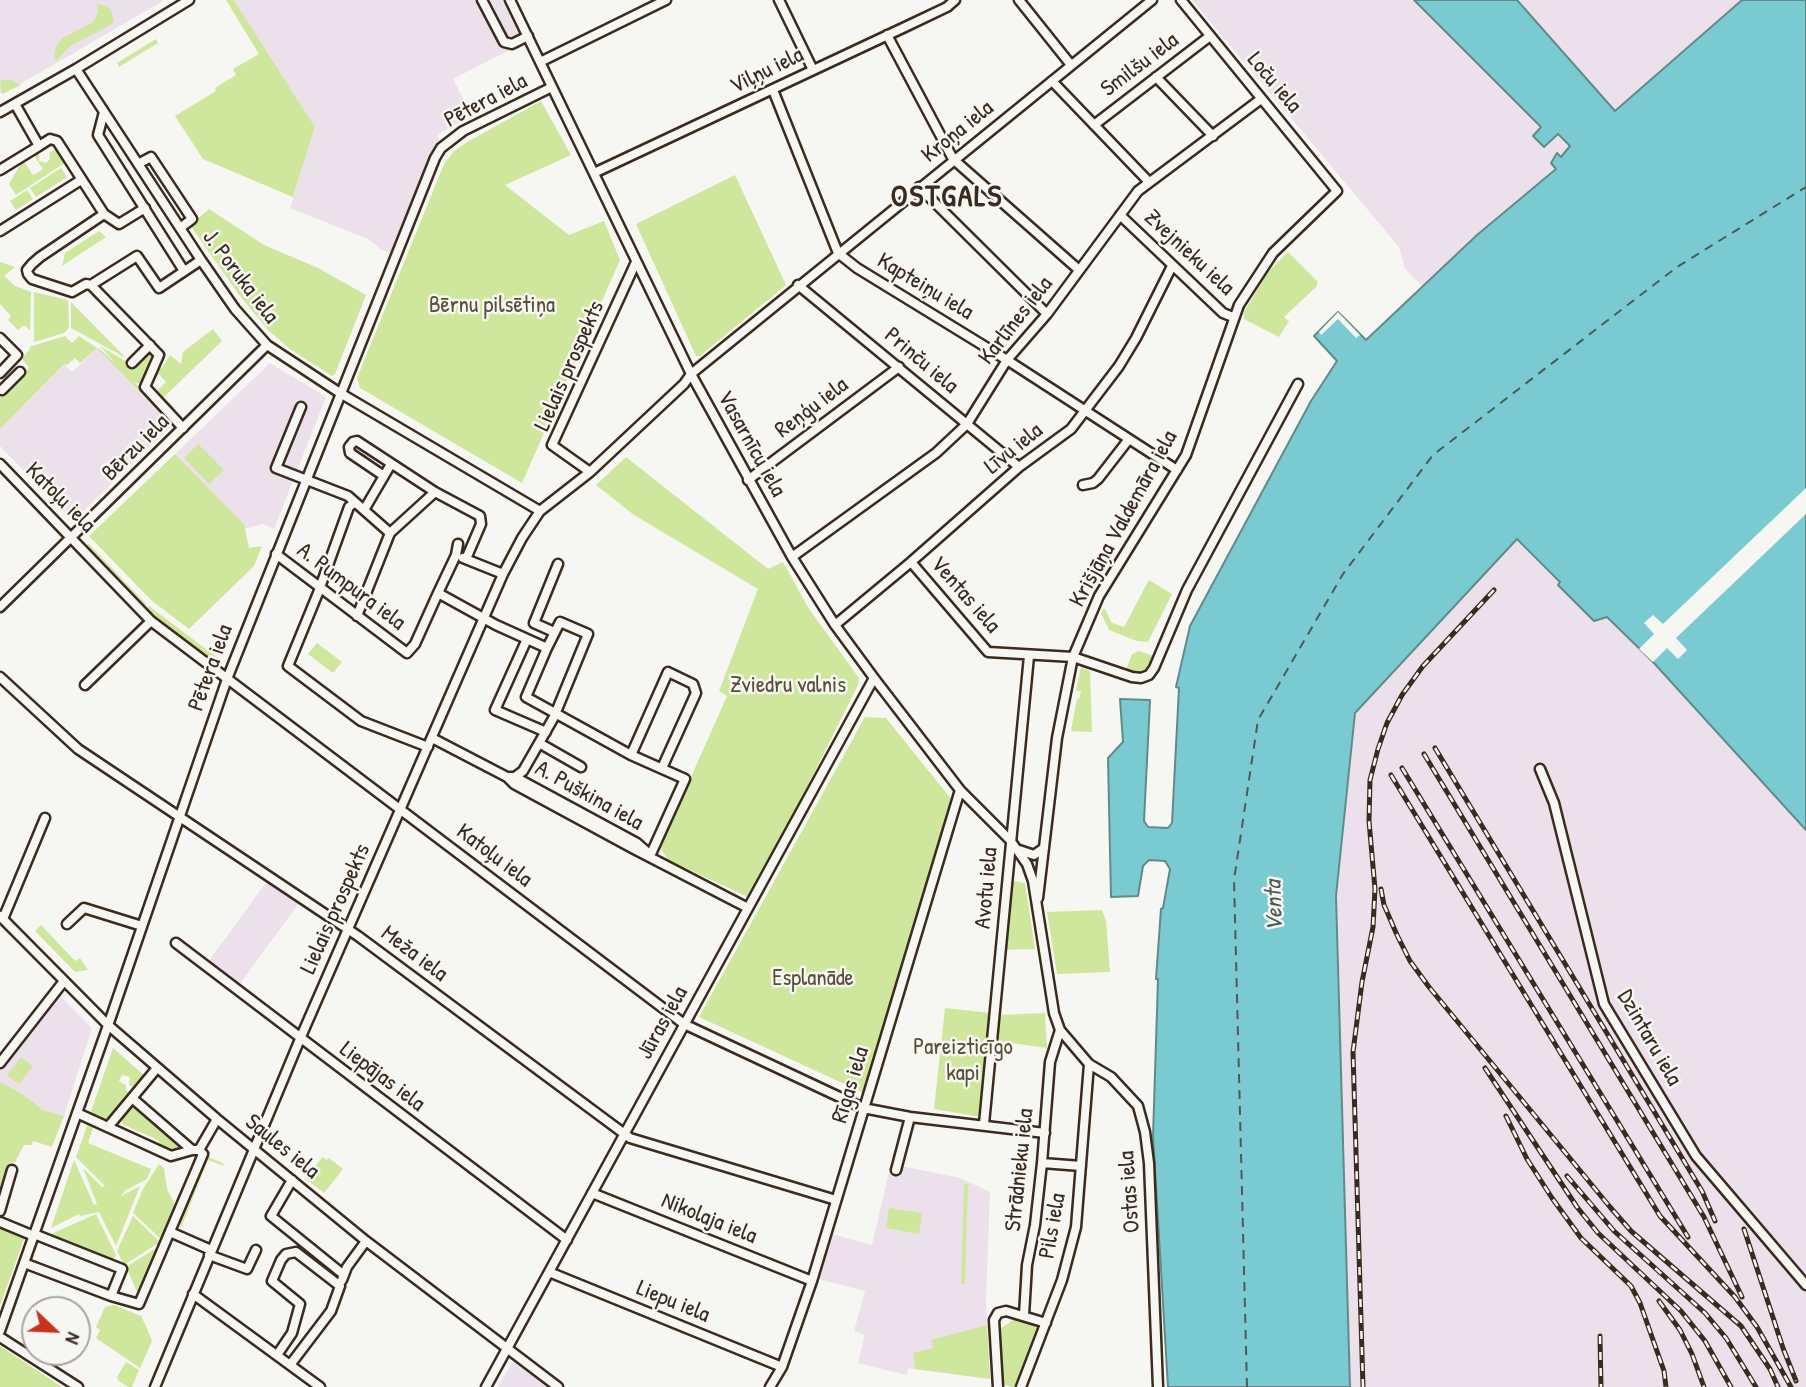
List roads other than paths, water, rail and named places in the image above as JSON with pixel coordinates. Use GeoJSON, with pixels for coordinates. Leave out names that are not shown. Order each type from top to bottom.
{"type":"FeatureCollection","features":[{"type":"Feature","properties":{"kind":"street"},"geometry":{"type":"LineString","coordinates":[[0,112],[76,69],[175,4],[189,0]]}},
{"type":"Feature","properties":{"kind":"street"},"geometry":{"type":"LineString","coordinates":[[482,0],[504,42],[512,44],[528,36]]}},
{"type":"Feature","properties":{"kind":"street","name":"Vasarnīcu iela"},"geometry":{"type":"LineString","coordinates":[[510,0],[691,374],[792,557],[835,625],[960,790],[1019,850],[1027,864],[1037,906]]}},
{"type":"Feature","properties":{"kind":"street"},"geometry":{"type":"LineString","coordinates":[[540,62],[666,0]]}},
{"type":"Feature","properties":{"kind":"street"},"geometry":{"type":"LineString","coordinates":[[779,0],[813,70]]}},
{"type":"Feature","properties":{"kind":"street","name":"Viļņu iela"},"geometry":{"type":"LineString","coordinates":[[594,173],[947,7],[955,0]]}},
{"type":"Feature","properties":{"kind":"street"},"geometry":{"type":"LineString","coordinates":[[1019,0],[1071,65]]}},
{"type":"Feature","properties":{"kind":"street","name":"Kroņa iela"},"geometry":{"type":"LineString","coordinates":[[691,374],[1152,0]]}},
{"type":"Feature","properties":{"kind":"street","name":"Loču iela"},"geometry":{"type":"LineString","coordinates":[[1181,0],[1337,191]]}},
{"type":"Feature","properties":{"kind":"street"},"geometry":{"type":"LineString","coordinates":[[887,35],[953,159],[1079,270]]}},
{"type":"Feature","properties":{"kind":"street","name":"Smilšu iela"},"geometry":{"type":"LineString","coordinates":[[1094,125],[1210,36]]}},
{"type":"Feature","properties":{"kind":"street","name":"J. Poruka iela"},"geometry":{"type":"LineString","coordinates":[[76,69],[201,260],[235,309],[267,345],[340,393],[540,511]]}},
{"type":"Feature","properties":{"kind":"street"},"geometry":{"type":"LineString","coordinates":[[1156,78],[1213,136]]}},
{"type":"Feature","properties":{"kind":"street"},"geometry":{"type":"LineString","coordinates":[[1052,81],[1149,182]]}},
{"type":"Feature","properties":{"kind":"street","name":"Pētera iela"},"geometry":{"type":"LineString","coordinates":[[0,1331],[227,679],[435,159],[441,148],[463,131],[552,87]]}},
{"type":"Feature","properties":{"kind":"street"},"geometry":{"type":"LineString","coordinates":[[773,90],[838,253]]}},
{"type":"Feature","properties":{"kind":"street","name":"Karlīnes iela"},"geometry":{"type":"LineString","coordinates":[[792,557],[936,453],[967,424],[1007,360],[1047,314],[1138,191],[1261,99]]}},
{"type":"Feature","properties":{"kind":"street"},"geometry":{"type":"LineString","coordinates":[[15,104],[39,146]]}},
{"type":"Feature","properties":{"kind":"street"},"geometry":{"type":"LineString","coordinates":[[104,113],[98,135],[184,271]]}},
{"type":"Feature","properties":{"kind":"street"},"geometry":{"type":"LineString","coordinates":[[0,170],[50,139],[57,141],[104,214],[119,224],[145,208]]}},
{"type":"Feature","properties":{"kind":"street"},"geometry":{"type":"LineString","coordinates":[[138,164],[151,157],[192,219],[180,228]]}},
{"type":"Feature","properties":{"kind":"street"},"geometry":{"type":"LineString","coordinates":[[0,231],[81,180]]}},
{"type":"Feature","properties":{"kind":"street"},"geometry":{"type":"LineString","coordinates":[[919,187],[1047,314]]}},
{"type":"Feature","properties":{"kind":"street","name":"Krišjāņa Valdemāra iela"},"geometry":{"type":"LineString","coordinates":[[1037,906],[1057,738],[1073,657],[1099,597],[1189,448],[1233,317],[1273,253],[1337,191]]}},
{"type":"Feature","properties":{"kind":"street"},"geometry":{"type":"LineString","coordinates":[[104,214],[40,257],[27,270],[32,279],[72,292],[86,284],[91,285],[136,256],[159,288],[201,260]]}},
{"type":"Feature","properties":{"kind":"street","name":"Zvejnieku iela"},"geometry":{"type":"LineString","coordinates":[[1120,215],[1223,313],[1233,317]]}},
{"type":"Feature","properties":{"kind":"street","name":"Kapteiņu iela"},"geometry":{"type":"LineString","coordinates":[[838,253],[857,268],[1007,360],[1177,470]]}},
{"type":"Feature","properties":{"kind":"street","name":"Lielais prospekts"},"geometry":{"type":"LineString","coordinates":[[590,472],[552,444],[636,262]]}},
{"type":"Feature","properties":{"kind":"street","name":"Līvu iela"},"geometry":{"type":"LineString","coordinates":[[835,625],[1019,467],[1072,429],[1136,338],[1172,266]]}},
{"type":"Feature","properties":{"kind":"street"},"geometry":{"type":"LineString","coordinates":[[91,285],[159,355],[145,387],[183,428]]}},
{"type":"Feature","properties":{"kind":"street","name":"Prinču iela"},"geometry":{"type":"LineString","coordinates":[[799,285],[1019,467]]}},
{"type":"Feature","properties":{"kind":"street"},"geometry":{"type":"LineString","coordinates":[[0,338],[17,355],[0,373]]}},
{"type":"Feature","properties":{"kind":"street"},"geometry":{"type":"LineString","coordinates":[[132,363],[150,345]]}},
{"type":"Feature","properties":{"kind":"street","name":"Bērzu iela"},"geometry":{"type":"LineString","coordinates":[[0,607],[267,345]]}},
{"type":"Feature","properties":{"kind":"street","name":"Reņģu iela"},"geometry":{"type":"LineString","coordinates":[[748,480],[899,368]]}},
{"type":"Feature","properties":{"kind":"street"},"geometry":{"type":"LineString","coordinates":[[1,389],[20,372]]}},
{"type":"Feature","properties":{"kind":"street","name":"Lielais prospekts"},"geometry":{"type":"LineString","coordinates":[[155,1387],[300,1038],[503,574],[522,538],[540,511],[590,472],[684,384],[691,374]]}},
{"type":"Feature","properties":{"kind":"street","name":"Ventas iela"},"geometry":{"type":"LineString","coordinates":[[911,562],[988,652],[1073,657],[1132,677],[1149,675],[1187,590],[1298,384]]}},
{"type":"Feature","properties":{"kind":"street"},"geometry":{"type":"LineString","coordinates":[[301,407],[276,468],[348,496],[390,533]]}},
{"type":"Feature","properties":{"kind":"street"},"geometry":{"type":"LineString","coordinates":[[1083,485],[1098,480],[1129,439]]}},
{"type":"Feature","properties":{"kind":"street"},"geometry":{"type":"LineString","coordinates":[[384,476],[350,453],[349,447],[353,442],[435,492],[481,516],[481,524],[466,559]]}},
{"type":"Feature","properties":{"kind":"street","name":"Katoļu iela"},"geometry":{"type":"LineString","coordinates":[[0,464],[151,621],[684,1024],[863,1108],[1045,1133]]}},
{"type":"Feature","properties":{"kind":"street"},"geometry":{"type":"LineString","coordinates":[[365,510],[391,464]]}},
{"type":"Feature","properties":{"kind":"street"},"geometry":{"type":"LineString","coordinates":[[357,616],[390,533],[435,492]]}},
{"type":"Feature","properties":{"kind":"street"},"geometry":{"type":"LineString","coordinates":[[319,586],[349,507],[355,502]]}},
{"type":"Feature","properties":{"kind":"street"},"geometry":{"type":"LineString","coordinates":[[458,544],[456,555],[438,593],[484,619],[547,648]]}},
{"type":"Feature","properties":{"kind":"street","name":"A. Pumpura iela"},"geometry":{"type":"LineString","coordinates":[[276,554],[407,653],[415,644],[438,593]]}},
{"type":"Feature","properties":{"kind":"street"},"geometry":{"type":"LineString","coordinates":[[456,555],[503,574]]}},
{"type":"Feature","properties":{"kind":"street"},"geometry":{"type":"LineString","coordinates":[[554,632],[534,623],[558,564]]}},
{"type":"Feature","properties":{"kind":"street","name":"A. Puškina iela"},"geometry":{"type":"LineString","coordinates":[[319,586],[288,666],[361,721],[430,743],[511,777],[637,843],[650,856],[748,908]]}},
{"type":"Feature","properties":{"kind":"street"},"geometry":{"type":"LineString","coordinates":[[85,685],[151,621]]}},
{"type":"Feature","properties":{"kind":"street"},"geometry":{"type":"LineString","coordinates":[[511,777],[523,771],[546,732],[556,713],[588,634],[560,622],[526,697],[556,713],[631,755],[685,779],[650,856]]}},
{"type":"Feature","properties":{"kind":"street"},"geometry":{"type":"LineString","coordinates":[[527,639],[495,710],[546,732]]}},
{"type":"Feature","properties":{"kind":"street","name":"Avotu iela"},"geometry":{"type":"LineString","coordinates":[[984,1124],[1029,656]]}},
{"type":"Feature","properties":{"kind":"street"},"geometry":{"type":"LineString","coordinates":[[631,755],[668,673],[693,684],[696,693],[662,768]]}},
{"type":"Feature","properties":{"kind":"street","name":"Meža iela"},"geometry":{"type":"LineString","coordinates":[[0,677],[78,749],[348,930],[630,1138],[836,1200]]}},
{"type":"Feature","properties":{"kind":"street","name":"Jūras iela"},"geometry":{"type":"LineString","coordinates":[[486,1387],[874,678]]}},
{"type":"Feature","properties":{"kind":"street"},"geometry":{"type":"LineString","coordinates":[[540,743],[581,766]]}},
{"type":"Feature","properties":{"kind":"street","name":"Dzintaru iela"},"geometry":{"type":"LineString","coordinates":[[1540,769],[1555,803],[1604,1004],[1696,1156],[1806,1284]]}},
{"type":"Feature","properties":{"kind":"street","name":"Rīgas iela"},"geometry":{"type":"LineString","coordinates":[[770,1387],[782,1367],[812,1281],[960,790]]}},
{"type":"Feature","properties":{"kind":"street"},"geometry":{"type":"LineString","coordinates":[[1,918],[46,818]]}},
{"type":"Feature","properties":{"kind":"street"},"geometry":{"type":"LineString","coordinates":[[1019,850],[1034,855],[1044,848]]}},
{"type":"Feature","properties":{"kind":"street"},"geometry":{"type":"LineString","coordinates":[[1037,906],[1054,1013],[1060,1030]]}},
{"type":"Feature","properties":{"kind":"street"},"geometry":{"type":"LineString","coordinates":[[67,924],[84,908],[142,926]]}},
{"type":"Feature","properties":{"kind":"street","name":"Saules iela"},"geometry":{"type":"LineString","coordinates":[[1,918],[108,1026],[217,1119],[366,1241],[558,1387]]}},
{"type":"Feature","properties":{"kind":"street","name":"Liepājas iela"},"geometry":{"type":"LineString","coordinates":[[176,943],[567,1240]]}},
{"type":"Feature","properties":{"kind":"street"},"geometry":{"type":"LineString","coordinates":[[0,1063],[64,981]]}},
{"type":"Feature","properties":{"kind":"street","name":"Ostas iela"},"geometry":{"type":"LineString","coordinates":[[1060,1030],[1089,1064],[1111,1077],[1138,1106],[1149,1163],[1158,1387]]}},
{"type":"Feature","properties":{"kind":"street","name":"Strādnieku iela"},"geometry":{"type":"LineString","coordinates":[[1024,1315],[1027,1265],[1042,1163],[1050,1062],[1060,1030]]}},
{"type":"Feature","properties":{"kind":"street","name":"Pils iela"},"geometry":{"type":"LineString","coordinates":[[1021,1387],[1062,1280],[1076,1227],[1089,1064]]}},
{"type":"Feature","properties":{"kind":"street"},"geometry":{"type":"LineString","coordinates":[[108,1127],[157,1068]]}},
{"type":"Feature","properties":{"kind":"street"},"geometry":{"type":"LineString","coordinates":[[24,1263],[139,1304],[203,1154],[132,1098]]}},
{"type":"Feature","properties":{"kind":"street"},"geometry":{"type":"LineString","coordinates":[[77,1113],[171,1156],[195,1150],[217,1119]]}},
{"type":"Feature","properties":{"kind":"street"},"geometry":{"type":"LineString","coordinates":[[896,1170],[910,1116]]}},
{"type":"Feature","properties":{"kind":"street"},"geometry":{"type":"LineString","coordinates":[[1042,1163],[1081,1166]]}},
{"type":"Feature","properties":{"kind":"street"},"geometry":{"type":"LineString","coordinates":[[0,1211],[12,1170]]}},
{"type":"Feature","properties":{"kind":"street"},"geometry":{"type":"LineString","coordinates":[[292,1180],[271,1216],[344,1275]]}},
{"type":"Feature","properties":{"kind":"street","name":"Nikolaja iela"},"geometry":{"type":"LineString","coordinates":[[592,1192],[812,1281]]}},
{"type":"Feature","properties":{"kind":"street"},"geometry":{"type":"LineString","coordinates":[[0,1222],[122,1269],[111,1296]]}},
{"type":"Feature","properties":{"kind":"street"},"geometry":{"type":"LineString","coordinates":[[170,1231],[247,1269],[256,1250]]}},
{"type":"Feature","properties":{"kind":"street"},"geometry":{"type":"LineString","coordinates":[[290,1365],[331,1311],[344,1275],[366,1241]]}},
{"type":"Feature","properties":{"kind":"street"},"geometry":{"type":"LineString","coordinates":[[277,1355],[292,1333],[300,1304],[272,1281],[274,1272],[286,1254],[296,1252],[340,1286]]}},
{"type":"Feature","properties":{"kind":"street","name":"Liepu iela"},"geometry":{"type":"LineString","coordinates":[[549,1272],[782,1367]]}},
{"type":"Feature","properties":{"kind":"street"},"geometry":{"type":"LineString","coordinates":[[193,1294],[320,1387]]}},
{"type":"Feature","properties":{"kind":"street"},"geometry":{"type":"LineString","coordinates":[[998,1387],[994,1320],[998,1313],[1006,1311],[1046,1323]]}},
{"type":"Feature","properties":{"kind":"street"},"geometry":{"type":"LineString","coordinates":[[0,1337],[78,1387]]}},
{"type":"Feature","properties":{"kind":"street"},"geometry":{"type":"LineString","coordinates":[[777,1387],[778,1377]]}},
{"type":"Feature","properties":{"kind":"water","name":"Venta"},"geometry":{"type":"Polygon","coordinates":[[[1414,0],[1517,0],[1615,111],[1742,0],[1806,0],[1806,830],[1653,662],[1607,617],[1594,621],[1517,539],[1355,713],[1336,896],[1350,1387],[1168,1387],[1153,1136],[1156,979],[1161,909],[1170,869],[1165,861],[1149,860],[1143,866],[1138,896],[1111,897],[1108,758],[1123,742],[1120,699],[1150,700],[1144,821],[1148,827],[1168,828],[1172,823],[1179,688],[1176,687],[1190,626],[1311,401],[1337,361],[1314,336],[1338,312],[1366,340],[1477,235],[1556,169],[1551,163],[1557,153],[1561,157],[1570,146],[1558,134],[1544,147],[1533,136],[1541,127],[1414,0]]]}},
{"type":"Feature","properties":{"kind":"railway"},"geometry":{"type":"LineString","coordinates":[[1363,1387],[1353,1052],[1362,982],[1373,927],[1375,889],[1369,821],[1370,780],[1387,723],[1402,695],[1423,666],[1494,590]]}},
{"type":"Feature","properties":{"kind":"railway"},"geometry":{"type":"LineString","coordinates":[[1435,748],[1702,1191],[1715,1221]]}},
{"type":"Feature","properties":{"kind":"railway"},"geometry":{"type":"LineString","coordinates":[[1424,754],[1704,1217],[1742,1297]]}},
{"type":"Feature","properties":{"kind":"railway"},"geometry":{"type":"LineString","coordinates":[[1402,768],[1688,1237]]}},
{"type":"Feature","properties":{"kind":"railway"},"geometry":{"type":"LineString","coordinates":[[1391,775],[1660,1216],[1735,1297],[1757,1327],[1791,1387]]}},
{"type":"Feature","properties":{"kind":"railway"},"geometry":{"type":"LineString","coordinates":[[1381,889],[1384,905],[1397,935],[1410,961],[1429,987],[1631,1231],[1741,1326],[1770,1369],[1778,1387]]}},
{"type":"Feature","properties":{"kind":"railway"},"geometry":{"type":"LineString","coordinates":[[1485,1068],[1577,1207],[1598,1233],[1681,1311],[1705,1341],[1731,1387]]}},
{"type":"Feature","properties":{"kind":"railway"},"geometry":{"type":"LineString","coordinates":[[1506,1116],[1527,1159],[1581,1238],[1631,1286],[1640,1303],[1664,1371],[1666,1387]]}},
{"type":"Feature","properties":{"kind":"railway"},"geometry":{"type":"LineString","coordinates":[[1567,1176],[1614,1231],[1705,1313],[1726,1338],[1756,1387]]}},
{"type":"Feature","properties":{"kind":"railway"},"geometry":{"type":"LineString","coordinates":[[1744,1229],[1796,1381]]}},
{"type":"Feature","properties":{"kind":"railway"},"geometry":{"type":"LineString","coordinates":[[1659,1301],[1680,1330],[1704,1387]]}},
{"type":"Feature","properties":{"kind":"railway"},"geometry":{"type":"LineString","coordinates":[[1600,1336],[1601,1387]]}},
{"type":"Feature","properties":{"kind":"district","name":"OSTGALS"},"geometry":{"type":"Point","coordinates":[947,198]}},
{"type":"Feature","properties":{"kind":"park label","name":"Bērnu pilsētiņa"},"geometry":{"type":"Point","coordinates":[492,306]}},
{"type":"Feature","properties":{"kind":"park label","name":"Zviedru valnis"},"geometry":{"type":"Point","coordinates":[788,686]}},
{"type":"Feature","properties":{"kind":"park label","name":"Esplanāde"},"geometry":{"type":"Point","coordinates":[813,979]}},
{"type":"Feature","properties":{"kind":"park label","name":"Pareizticīgo kapi"},"geometry":{"type":"Point","coordinates":[963,1061]}}]}
